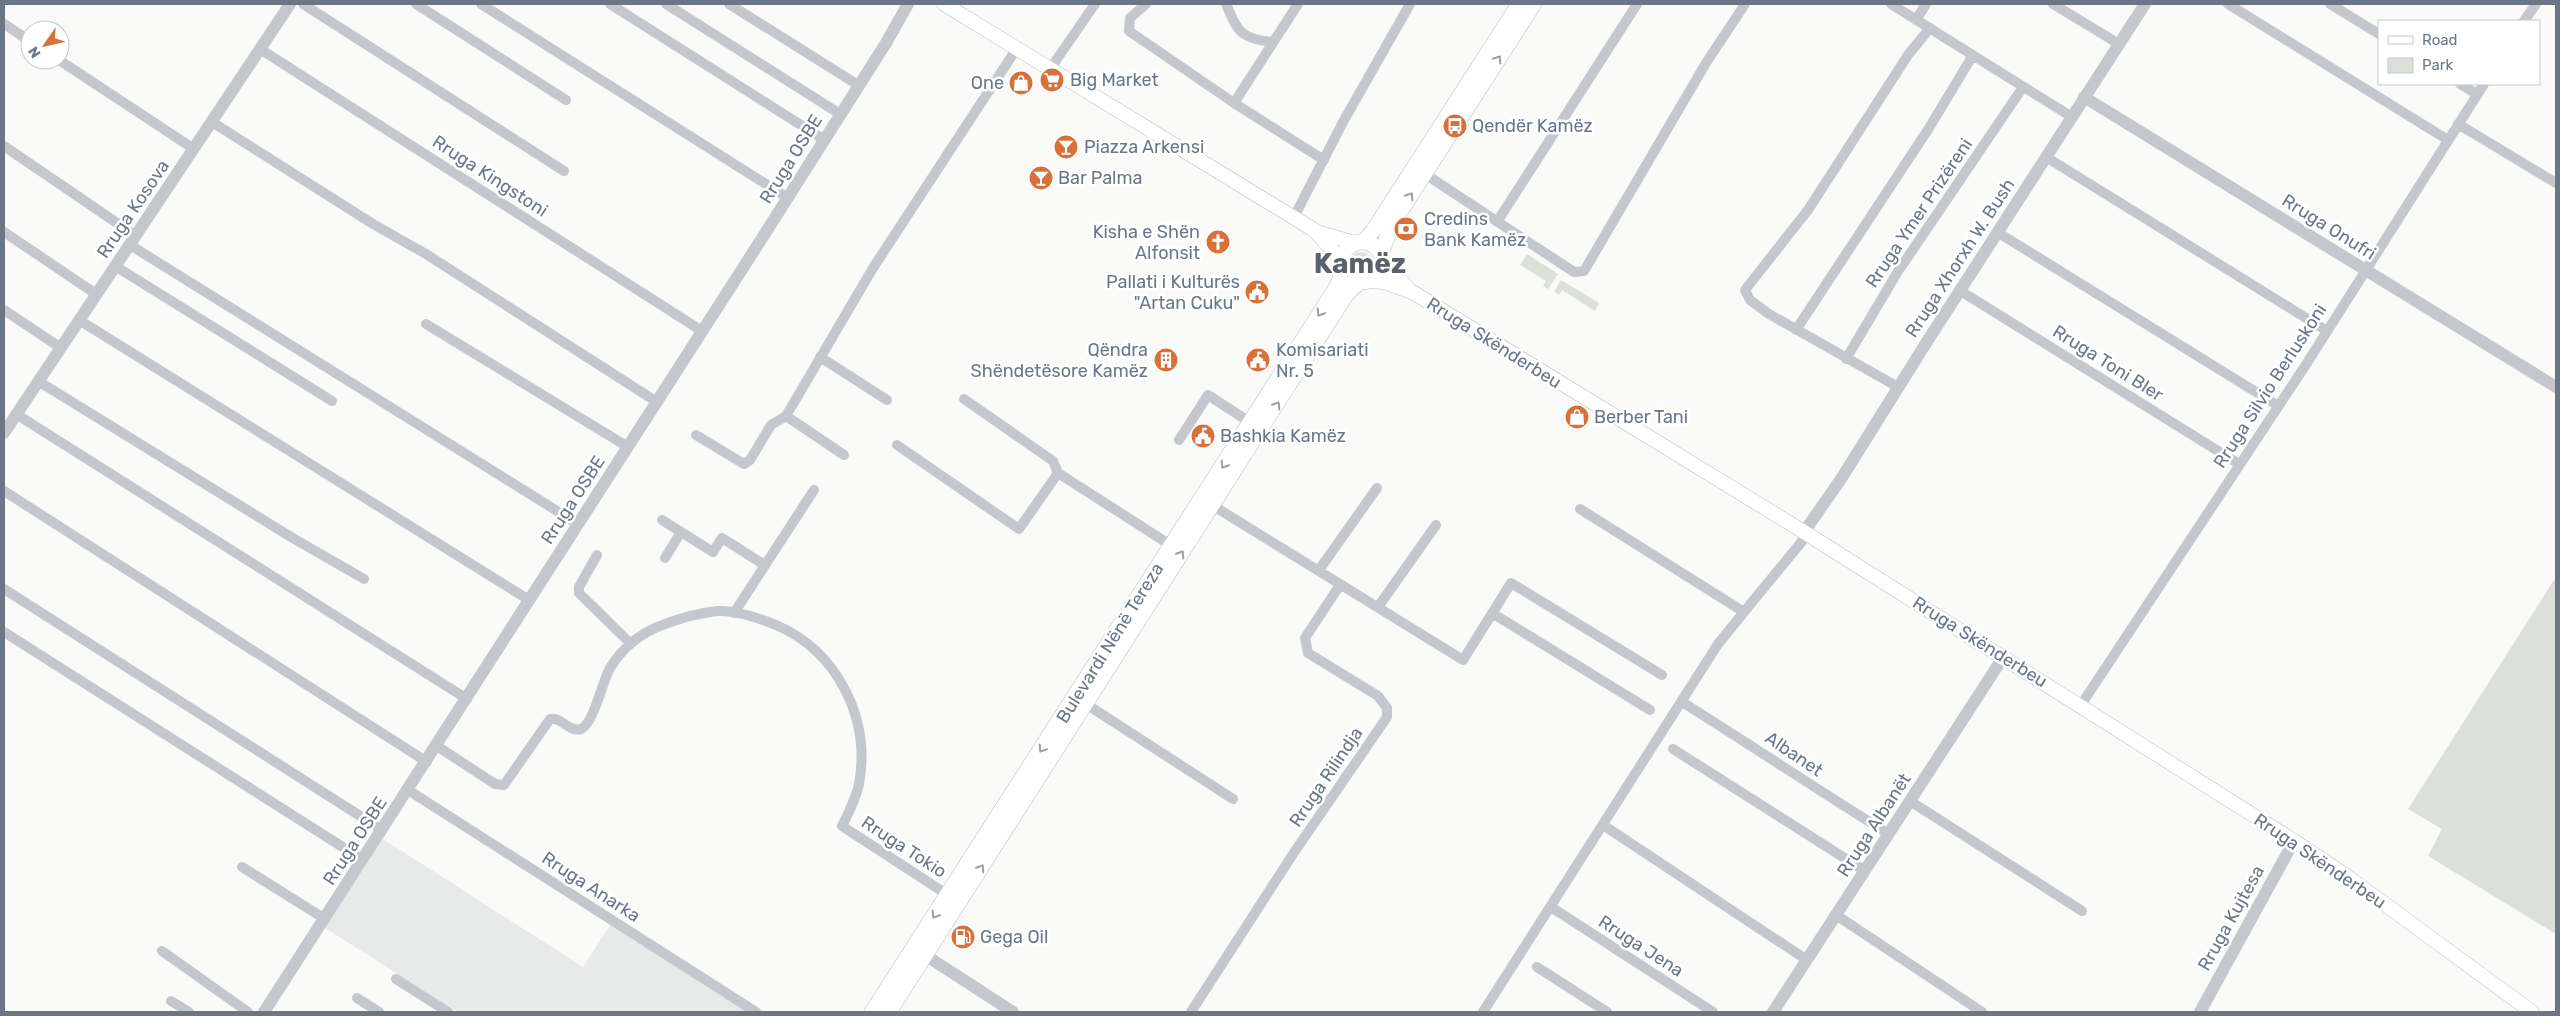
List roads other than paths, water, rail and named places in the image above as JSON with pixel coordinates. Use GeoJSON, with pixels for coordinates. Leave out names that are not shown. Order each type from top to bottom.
{"type":"FeatureCollection","features":[{"type":"Feature","properties":{"kind":"main road"},"geometry":{"type":"LineString","coordinates":[[944,4],[1314,230],[1374,246],[1381,258]]}},
{"type":"Feature","properties":{"kind":"main road","name":"Bulevardi Nënë Tereza"},"geometry":{"type":"LineString","coordinates":[[889,1012],[1086,704],[1207,502],[1252,422],[1336,288],[1343,266],[1345,251],[1373,231],[1519,4]]}},
{"type":"Feature","properties":{"kind":"main road","name":"Bulevardi Nënë Tereza"},"geometry":{"type":"LineString","coordinates":[[872,1012],[1172,546],[1207,502],[1346,295],[1364,281],[1378,274],[1391,226],[1534,4]]}},
{"type":"Feature","properties":{"kind":"main road"},"geometry":{"type":"LineString","coordinates":[[1314,230],[1352,279],[1364,281]]}},
{"type":"Feature","properties":{"kind":"main road","name":"Rruga Skënderbeu"},"geometry":{"type":"LineString","coordinates":[[1381,258],[1414,294]]}},
{"type":"Feature","properties":{"kind":"main road","name":"Rruga Skënderbeu"},"geometry":{"type":"LineString","coordinates":[[1364,281],[1384,282],[1414,294],[2004,656],[2345,875],[2532,1012]]}},
{"type":"Feature","properties":{"kind":"street","name":"Rruga Kosova"},"geometry":{"type":"LineString","coordinates":[[4,433],[290,4]]}},
{"type":"Feature","properties":{"kind":"street"},"geometry":{"type":"LineString","coordinates":[[303,4],[564,172]]}},
{"type":"Feature","properties":{"kind":"street"},"geometry":{"type":"LineString","coordinates":[[416,4],[566,100]]}},
{"type":"Feature","properties":{"kind":"street"},"geometry":{"type":"LineString","coordinates":[[481,4],[788,198]]}},
{"type":"Feature","properties":{"kind":"street"},"geometry":{"type":"LineString","coordinates":[[610,4],[823,139]]}},
{"type":"Feature","properties":{"kind":"street"},"geometry":{"type":"LineString","coordinates":[[666,4],[840,114]]}},
{"type":"Feature","properties":{"kind":"street"},"geometry":{"type":"LineString","coordinates":[[729,4],[858,85]]}},
{"type":"Feature","properties":{"kind":"street","name":"Rruga OSBE"},"geometry":{"type":"LineString","coordinates":[[264,1012],[427,762],[788,198],[908,4]]}},
{"type":"Feature","properties":{"kind":"street"},"geometry":{"type":"LineString","coordinates":[[1050,69],[1095,4]]}},
{"type":"Feature","properties":{"kind":"street"},"geometry":{"type":"LineString","coordinates":[[1146,4],[1130,18],[1129,31],[1234,103],[1324,160]]}},
{"type":"Feature","properties":{"kind":"street"},"geometry":{"type":"LineString","coordinates":[[1226,4],[1236,27],[1243,35],[1251,40],[1273,42]]}},
{"type":"Feature","properties":{"kind":"street"},"geometry":{"type":"LineString","coordinates":[[1234,103],[1298,4]]}},
{"type":"Feature","properties":{"kind":"street"},"geometry":{"type":"LineString","coordinates":[[1294,218],[1343,122],[1410,4]]}},
{"type":"Feature","properties":{"kind":"street"},"geometry":{"type":"LineString","coordinates":[[1497,222],[1637,4]]}},
{"type":"Feature","properties":{"kind":"street"},"geometry":{"type":"LineString","coordinates":[[1425,174],[1574,272],[1584,270],[1706,63],[1745,4]]}},
{"type":"Feature","properties":{"kind":"street"},"geometry":{"type":"LineString","coordinates":[[1891,4],[2072,117]]}},
{"type":"Feature","properties":{"kind":"street"},"geometry":{"type":"LineString","coordinates":[[1916,20],[1926,4]]}},
{"type":"Feature","properties":{"kind":"street"},"geometry":{"type":"LineString","coordinates":[[2053,4],[2119,44]]}},
{"type":"Feature","properties":{"kind":"street","name":"Rruga Xhorxh W. Bush"},"geometry":{"type":"LineString","coordinates":[[1806,533],[1997,232],[2145,4]]}},
{"type":"Feature","properties":{"kind":"street"},"geometry":{"type":"LineString","coordinates":[[2228,4],[2448,140]]}},
{"type":"Feature","properties":{"kind":"street"},"geometry":{"type":"LineString","coordinates":[[2330,4],[2378,33]]}},
{"type":"Feature","properties":{"kind":"street"},"geometry":{"type":"LineString","coordinates":[[2525,20],[2536,4]]}},
{"type":"Feature","properties":{"kind":"street"},"geometry":{"type":"LineString","coordinates":[[4,24],[20,34]]}},
{"type":"Feature","properties":{"kind":"street"},"geometry":{"type":"LineString","coordinates":[[1898,387],[1796,330],[1750,300],[1746,290],[1808,210],[1908,55],[1930,28]]}},
{"type":"Feature","properties":{"kind":"street"},"geometry":{"type":"LineString","coordinates":[[696,435],[744,464],[750,460],[771,425],[786,416],[873,268],[1018,48]]}},
{"type":"Feature","properties":{"kind":"street","name":"Rruga Kingstoni"},"geometry":{"type":"LineString","coordinates":[[260,49],[702,331]]}},
{"type":"Feature","properties":{"kind":"street"},"geometry":{"type":"LineString","coordinates":[[1796,330],[1929,128],[1974,55]]}},
{"type":"Feature","properties":{"kind":"street"},"geometry":{"type":"LineString","coordinates":[[70,67],[194,149]]}},
{"type":"Feature","properties":{"kind":"street"},"geometry":{"type":"LineString","coordinates":[[2462,85],[2477,94]]}},
{"type":"Feature","properties":{"kind":"street","name":"Rruga Silvio Berluskoni"},"geometry":{"type":"LineString","coordinates":[[2081,705],[2327,331],[2483,85]]}},
{"type":"Feature","properties":{"kind":"street","name":"Rruga Ymer Prizëreni"},"geometry":{"type":"LineString","coordinates":[[1846,359],[1897,273],[2023,87]]}},
{"type":"Feature","properties":{"kind":"street","name":"Rruga Onufri"},"geometry":{"type":"LineString","coordinates":[[2084,97],[2556,387]]}},
{"type":"Feature","properties":{"kind":"street"},"geometry":{"type":"LineString","coordinates":[[212,122],[373,224],[426,254],[657,402]]}},
{"type":"Feature","properties":{"kind":"street"},"geometry":{"type":"LineString","coordinates":[[2458,124],[2556,183]]}},
{"type":"Feature","properties":{"kind":"street"},"geometry":{"type":"LineString","coordinates":[[4,146],[133,240],[578,524]]}},
{"type":"Feature","properties":{"kind":"street"},"geometry":{"type":"LineString","coordinates":[[2046,157],[2327,331]]}},
{"type":"Feature","properties":{"kind":"street"},"geometry":{"type":"LineString","coordinates":[[4,232],[96,294]]}},
{"type":"Feature","properties":{"kind":"street"},"geometry":{"type":"LineString","coordinates":[[1997,232],[2277,405]]}},
{"type":"Feature","properties":{"kind":"street"},"geometry":{"type":"LineString","coordinates":[[115,266],[332,401]]}},
{"type":"Feature","properties":{"kind":"street","name":"Rruga Toni Bler"},"geometry":{"type":"LineString","coordinates":[[1960,290],[2239,464]]}},
{"type":"Feature","properties":{"kind":"street"},"geometry":{"type":"LineString","coordinates":[[4,310],[61,348]]}},
{"type":"Feature","properties":{"kind":"street"},"geometry":{"type":"LineString","coordinates":[[79,320],[529,600]]}},
{"type":"Feature","properties":{"kind":"street"},"geometry":{"type":"LineString","coordinates":[[426,324],[628,447]]}},
{"type":"Feature","properties":{"kind":"street"},"geometry":{"type":"LineString","coordinates":[[820,357],[887,400]]}},
{"type":"Feature","properties":{"kind":"street"},"geometry":{"type":"LineString","coordinates":[[38,381],[284,533],[364,579]]}},
{"type":"Feature","properties":{"kind":"street"},"geometry":{"type":"LineString","coordinates":[[1179,440],[1208,395],[1252,422]]}},
{"type":"Feature","properties":{"kind":"street"},"geometry":{"type":"LineString","coordinates":[[964,399],[1053,461],[1058,473],[1172,546]]}},
{"type":"Feature","properties":{"kind":"street"},"geometry":{"type":"LineString","coordinates":[[16,414],[466,699]]}},
{"type":"Feature","properties":{"kind":"street"},"geometry":{"type":"LineString","coordinates":[[786,416],[844,455]]}},
{"type":"Feature","properties":{"kind":"street"},"geometry":{"type":"LineString","coordinates":[[897,445],[1020,529],[1058,473]]}},
{"type":"Feature","properties":{"kind":"street"},"geometry":{"type":"LineString","coordinates":[[1319,570],[1377,488]]}},
{"type":"Feature","properties":{"kind":"street"},"geometry":{"type":"LineString","coordinates":[[734,613],[764,564],[814,490]]}},
{"type":"Feature","properties":{"kind":"street"},"geometry":{"type":"LineString","coordinates":[[4,491],[427,762]]}},
{"type":"Feature","properties":{"kind":"street"},"geometry":{"type":"LineString","coordinates":[[1207,502],[1463,660],[1508,585],[1514,583],[1662,675]]}},
{"type":"Feature","properties":{"kind":"street"},"geometry":{"type":"LineString","coordinates":[[1580,510],[1744,612]]}},
{"type":"Feature","properties":{"kind":"street"},"geometry":{"type":"LineString","coordinates":[[662,520],[712,552],[722,538],[764,564]]}},
{"type":"Feature","properties":{"kind":"street"},"geometry":{"type":"LineString","coordinates":[[1378,607],[1436,524]]}},
{"type":"Feature","properties":{"kind":"street"},"geometry":{"type":"LineString","coordinates":[[665,558],[681,532]]}},
{"type":"Feature","properties":{"kind":"street"},"geometry":{"type":"LineString","coordinates":[[1482,1012],[1718,644],[1806,533]]}},
{"type":"Feature","properties":{"kind":"street"},"geometry":{"type":"LineString","coordinates":[[597,555],[579,587],[579,592],[630,643]]}},
{"type":"Feature","properties":{"kind":"street","name":"Rruga Rilindja"},"geometry":{"type":"LineString","coordinates":[[1191,1012],[1293,854],[1387,716],[1387,708],[1378,696],[1308,653],[1305,638],[1340,585]]}},
{"type":"Feature","properties":{"kind":"street"},"geometry":{"type":"LineString","coordinates":[[4,589],[382,830]]}},
{"type":"Feature","properties":{"kind":"street","name":"Rruga Tokio"},"geometry":{"type":"LineString","coordinates":[[437,746],[495,784],[504,785],[550,719],[556,719],[575,730],[580,729],[588,722],[609,670],[630,643],[651,631],[677,620],[718,611],[754,617],[789,630],[821,653],[834,669],[851,702],[857,720],[861,763],[854,798],[842,826],[948,895]]}},
{"type":"Feature","properties":{"kind":"street"},"geometry":{"type":"LineString","coordinates":[[1492,613],[1650,710]]}},
{"type":"Feature","properties":{"kind":"street"},"geometry":{"type":"LineString","coordinates":[[4,632],[363,860]]}},
{"type":"Feature","properties":{"kind":"street","name":"Rruga Albanët"},"geometry":{"type":"LineString","coordinates":[[1773,1012],[2004,656]]}},
{"type":"Feature","properties":{"kind":"street","name":"Albanet"},"geometry":{"type":"LineString","coordinates":[[1682,702],[1889,834]]}},
{"type":"Feature","properties":{"kind":"street"},"geometry":{"type":"LineString","coordinates":[[1086,704],[1234,799]]}},
{"type":"Feature","properties":{"kind":"street"},"geometry":{"type":"LineString","coordinates":[[1673,749],[1865,870]]}},
{"type":"Feature","properties":{"kind":"street","name":"Rruga Anarka"},"geometry":{"type":"LineString","coordinates":[[408,790],[756,1012]]}},
{"type":"Feature","properties":{"kind":"street"},"geometry":{"type":"LineString","coordinates":[[1910,801],[2082,911]]}},
{"type":"Feature","properties":{"kind":"street"},"geometry":{"type":"LineString","coordinates":[[1603,825],[1807,960]]}},
{"type":"Feature","properties":{"kind":"street","name":"Rruga Kujtesa"},"geometry":{"type":"LineString","coordinates":[[2200,1012],[2294,842]]}},
{"type":"Feature","properties":{"kind":"street"},"geometry":{"type":"LineString","coordinates":[[242,867],[325,919]]}},
{"type":"Feature","properties":{"kind":"street","name":"Rruga Jena"},"geometry":{"type":"LineString","coordinates":[[1551,907],[1713,1012]]}},
{"type":"Feature","properties":{"kind":"street"},"geometry":{"type":"LineString","coordinates":[[1836,915],[1982,1012]]}},
{"type":"Feature","properties":{"kind":"street"},"geometry":{"type":"LineString","coordinates":[[162,951],[248,1012]]}},
{"type":"Feature","properties":{"kind":"street"},"geometry":{"type":"LineString","coordinates":[[926,955],[1013,1012]]}},
{"type":"Feature","properties":{"kind":"street"},"geometry":{"type":"LineString","coordinates":[[1538,967],[1607,1012]]}},
{"type":"Feature","properties":{"kind":"street"},"geometry":{"type":"LineString","coordinates":[[396,979],[448,1012]]}},
{"type":"Feature","properties":{"kind":"street"},"geometry":{"type":"LineString","coordinates":[[357,998],[378,1012]]}},
{"type":"Feature","properties":{"kind":"street"},"geometry":{"type":"LineString","coordinates":[[171,1001],[189,1012]]}},
{"type":"Feature","properties":{"kind":"place","name":"Big Market"},"geometry":{"type":"Point","coordinates":[1052,80]}},
{"type":"Feature","properties":{"kind":"place","name":"One"},"geometry":{"type":"Point","coordinates":[1021,83]}},
{"type":"Feature","properties":{"kind":"place","name":"Qendër Kamëz"},"geometry":{"type":"Point","coordinates":[1455,126]}},
{"type":"Feature","properties":{"kind":"place","name":"Piazza Arkensi"},"geometry":{"type":"Point","coordinates":[1066,147]}},
{"type":"Feature","properties":{"kind":"place","name":"Bar Palma"},"geometry":{"type":"Point","coordinates":[1041,178]}},
{"type":"Feature","properties":{"kind":"place","name":"Credins Bank Kamëz"},"geometry":{"type":"Point","coordinates":[1406,229]}},
{"type":"Feature","properties":{"kind":"place","name":"Kisha e Shën Alfonsit"},"geometry":{"type":"Point","coordinates":[1218,242]}},
{"type":"Feature","properties":{"kind":"place","name":"Pallati i Kulturës \"Artan Cuku\""},"geometry":{"type":"Point","coordinates":[1257,292]}},
{"type":"Feature","properties":{"kind":"place","name":"Qëndra Shëndetësore Kamëz"},"geometry":{"type":"Point","coordinates":[1166,360]}},
{"type":"Feature","properties":{"kind":"place","name":"Komisariati Nr. 5"},"geometry":{"type":"Point","coordinates":[1258,360]}},
{"type":"Feature","properties":{"kind":"place","name":"Berber Tani"},"geometry":{"type":"Point","coordinates":[1577,417]}},
{"type":"Feature","properties":{"kind":"place","name":"Bashkia Kamëz"},"geometry":{"type":"Point","coordinates":[1203,436]}},
{"type":"Feature","properties":{"kind":"place","name":"Gega Oil"},"geometry":{"type":"Point","coordinates":[963,937]}},
{"type":"Feature","properties":{"kind":"district","name":"Kamëz"},"geometry":{"type":"Point","coordinates":[1360,263]}}]}
